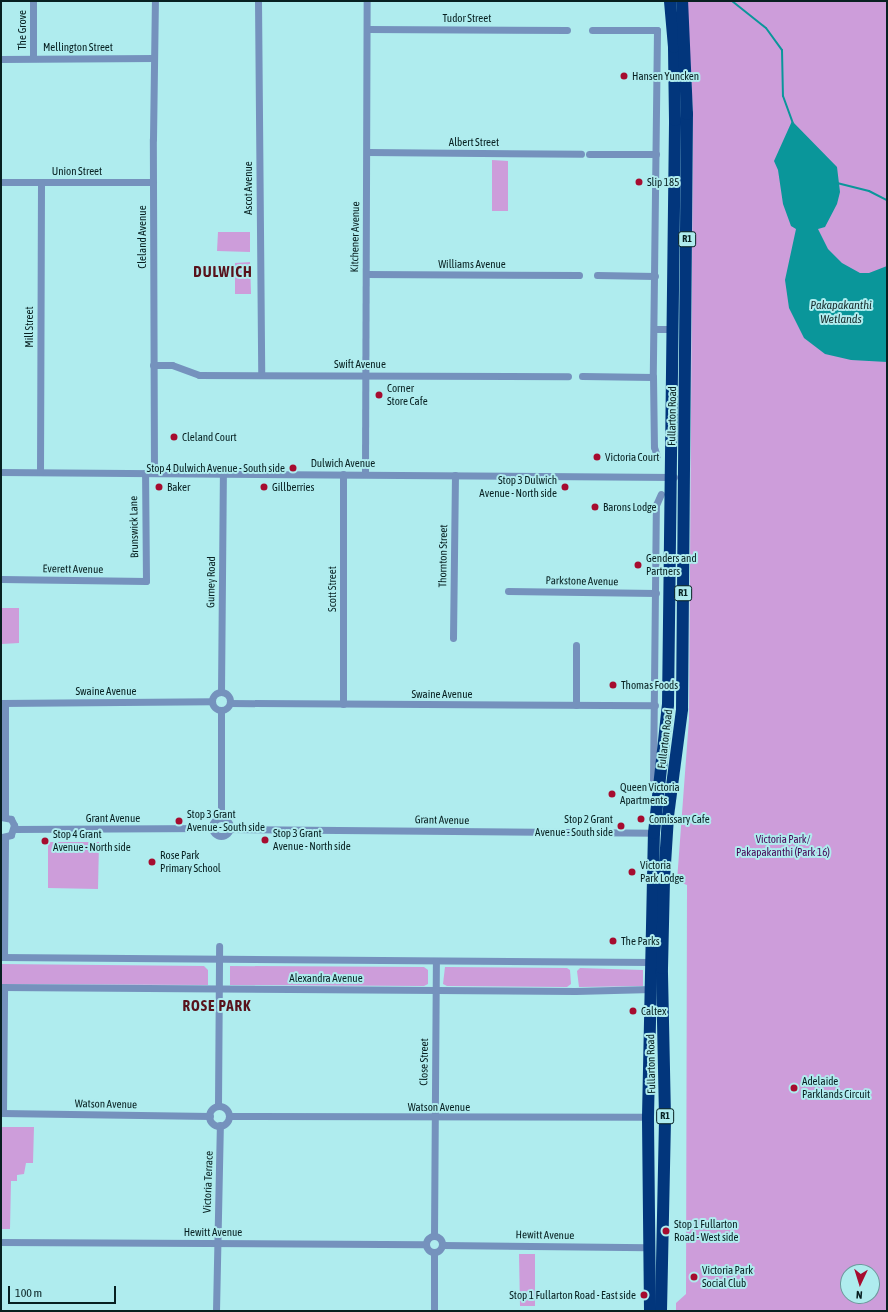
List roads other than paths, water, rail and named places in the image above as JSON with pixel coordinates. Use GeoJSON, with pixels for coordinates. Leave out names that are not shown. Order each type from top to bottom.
{"type":"FeatureCollection","features":[{"type":"Feature","properties":{"kind":"highway","name":"Fullarton Road"},"geometry":{"type":"LineString","coordinates":[[661,1311],[665,1117],[657,987],[652,962],[654,833],[668,707],[674,98],[670,1]]}},
{"type":"Feature","properties":{"kind":"highway","name":"Fullarton Road"},"geometry":{"type":"LineString","coordinates":[[650,1311],[648,1247],[648,1117],[667,833],[682,708],[687,329],[687,114],[682,1]]}},
{"type":"Feature","properties":{"kind":"highway"},"geometry":{"type":"LineString","coordinates":[[672,329],[687,329]]}},
{"type":"Feature","properties":{"kind":"highway"},"geometry":{"type":"LineString","coordinates":[[668,665],[682,665]]}},
{"type":"Feature","properties":{"kind":"highway"},"geometry":{"type":"LineString","coordinates":[[654,833],[667,833]]}},
{"type":"Feature","properties":{"kind":"highway"},"geometry":{"type":"LineString","coordinates":[[648,1117],[665,1117]]}},
{"type":"Feature","properties":{"kind":"highway"},"geometry":{"type":"LineString","coordinates":[[648,1247],[663,1247]]}},
{"type":"Feature","properties":{"kind":"highway"},"geometry":{"type":"LineString","coordinates":[[662,1282],[666,1311]]}},
{"type":"Feature","properties":{"kind":"street","name":"The Grove"},"geometry":{"type":"LineString","coordinates":[[33,1],[33,58]]}},
{"type":"Feature","properties":{"kind":"street","name":"Cleland Avenue"},"geometry":{"type":"LineString","coordinates":[[154,472],[153,182],[155,1]]}},
{"type":"Feature","properties":{"kind":"street","name":"Ascot Avenue"},"geometry":{"type":"LineString","coordinates":[[258,1],[261,375]]}},
{"type":"Feature","properties":{"kind":"street","name":"Kitchener Avenue"},"geometry":{"type":"LineString","coordinates":[[365,474],[368,152],[367,1]]}},
{"type":"Feature","properties":{"kind":"street","name":"Tudor Street"},"geometry":{"type":"LineString","coordinates":[[367,29],[567,30]]}},
{"type":"Feature","properties":{"kind":"street","name":"Fullarton Road"},"geometry":{"type":"LineString","coordinates":[[592,30],[657,30],[653,376],[654,447],[658,456]]}},
{"type":"Feature","properties":{"kind":"street","name":"Mellington Street"},"geometry":{"type":"LineString","coordinates":[[1,59],[154,58]]}},
{"type":"Feature","properties":{"kind":"street","name":"Albert Street"},"geometry":{"type":"LineString","coordinates":[[368,152],[581,154]]}},
{"type":"Feature","properties":{"kind":"street"},"geometry":{"type":"LineString","coordinates":[[589,154],[656,154]]}},
{"type":"Feature","properties":{"kind":"street","name":"Union Street"},"geometry":{"type":"LineString","coordinates":[[1,182],[153,182]]}},
{"type":"Feature","properties":{"kind":"street","name":"Mill Street"},"geometry":{"type":"LineString","coordinates":[[40,472],[41,182]]}},
{"type":"Feature","properties":{"kind":"street","name":"Williams Avenue"},"geometry":{"type":"LineString","coordinates":[[366,274],[579,275]]}},
{"type":"Feature","properties":{"kind":"street"},"geometry":{"type":"LineString","coordinates":[[597,276],[655,276]]}},
{"type":"Feature","properties":{"kind":"street"},"geometry":{"type":"LineString","coordinates":[[654,329],[672,329]]}},
{"type":"Feature","properties":{"kind":"street","name":"Swift Avenue"},"geometry":{"type":"LineString","coordinates":[[153,364],[172,365],[199,375],[568,376]]}},
{"type":"Feature","properties":{"kind":"street"},"geometry":{"type":"LineString","coordinates":[[582,376],[653,376]]}},
{"type":"Feature","properties":{"kind":"street","name":"Dulwich Avenue"},"geometry":{"type":"LineString","coordinates":[[1,472],[684,477]]}},
{"type":"Feature","properties":{"kind":"street","name":"Brunswick Lane"},"geometry":{"type":"LineString","coordinates":[[144,473],[146,581]]}},
{"type":"Feature","properties":{"kind":"street","name":"Gurney Road"},"geometry":{"type":"LineString","coordinates":[[222,692],[223,473]]}},
{"type":"Feature","properties":{"kind":"street","name":"Scott Street"},"geometry":{"type":"LineString","coordinates":[[342,704],[343,474]]}},
{"type":"Feature","properties":{"kind":"street","name":"Thornton Street"},"geometry":{"type":"LineString","coordinates":[[453,638],[455,475]]}},
{"type":"Feature","properties":{"kind":"street","name":"Fullarton Road"},"geometry":{"type":"LineString","coordinates":[[653,782],[656,505],[661,494]]}},
{"type":"Feature","properties":{"kind":"street","name":"Everett Avenue"},"geometry":{"type":"LineString","coordinates":[[1,579],[146,581]]}},
{"type":"Feature","properties":{"kind":"street","name":"Parkstone Avenue"},"geometry":{"type":"LineString","coordinates":[[508,591],[656,593]]}},
{"type":"Feature","properties":{"kind":"street"},"geometry":{"type":"LineString","coordinates":[[576,645],[576,705]]}},
{"type":"Feature","properties":{"kind":"street"},"geometry":{"type":"LineString","coordinates":[[655,665],[668,665]]}},
{"type":"Feature","properties":{"kind":"street"},"geometry":{"type":"LineString","coordinates":[[222,692],[227,694],[230,703],[227,708],[221,710],[215,708],[212,702],[214,696],[222,692]]}},
{"type":"Feature","properties":{"kind":"street"},"geometry":{"type":"LineString","coordinates":[[2,957],[3,837],[11,835],[14,829],[13,822],[3,817],[3,702]]}},
{"type":"Feature","properties":{"kind":"street","name":"Swaine Avenue"},"geometry":{"type":"LineString","coordinates":[[3,702],[212,702]]}},
{"type":"Feature","properties":{"kind":"street","name":"Swaine Avenue"},"geometry":{"type":"LineString","coordinates":[[230,703],[655,705]]}},
{"type":"Feature","properties":{"kind":"street"},"geometry":{"type":"LineString","coordinates":[[221,710],[221,818]]}},
{"type":"Feature","properties":{"kind":"street"},"geometry":{"type":"LineString","coordinates":[[221,818],[229,822],[230,829],[226,834],[220,836],[212,828],[215,820],[221,818]]}},
{"type":"Feature","properties":{"kind":"street","name":"Grant Avenue"},"geometry":{"type":"LineString","coordinates":[[14,829],[212,828]]}},
{"type":"Feature","properties":{"kind":"street","name":"Grant Avenue"},"geometry":{"type":"LineString","coordinates":[[230,829],[654,833]]}},
{"type":"Feature","properties":{"kind":"street"},"geometry":{"type":"LineString","coordinates":[[218,1106],[219,946]]}},
{"type":"Feature","properties":{"kind":"street","name":"Alexandra Avenue"},"geometry":{"type":"LineString","coordinates":[[2,957],[219,960],[652,962]]}},
{"type":"Feature","properties":{"kind":"street","name":"Close Street"},"geometry":{"type":"LineString","coordinates":[[434,1236],[436,961]]}},
{"type":"Feature","properties":{"kind":"street"},"geometry":{"type":"LineString","coordinates":[[2,987],[2,1113]]}},
{"type":"Feature","properties":{"kind":"street","name":"Alexandra Avenue"},"geometry":{"type":"LineString","coordinates":[[2,987],[436,989],[657,987]]}},
{"type":"Feature","properties":{"kind":"street"},"geometry":{"type":"LineString","coordinates":[[218,1106],[227,1110],[229,1116],[226,1122],[220,1125],[212,1122],[210,1116],[212,1109],[218,1106]]}},
{"type":"Feature","properties":{"kind":"street","name":"Watson Avenue"},"geometry":{"type":"LineString","coordinates":[[2,1113],[210,1116]]}},
{"type":"Feature","properties":{"kind":"street","name":"Watson Avenue"},"geometry":{"type":"LineString","coordinates":[[229,1116],[434,1118],[648,1117]]}},
{"type":"Feature","properties":{"kind":"street","name":"Victoria Terrace"},"geometry":{"type":"LineString","coordinates":[[216,1311],[220,1125]]}},
{"type":"Feature","properties":{"kind":"street"},"geometry":{"type":"LineString","coordinates":[[434,1236],[440,1238],[443,1245],[440,1250],[434,1252],[428,1250],[426,1244],[428,1238],[434,1236]]}},
{"type":"Feature","properties":{"kind":"street","name":"Hewitt Avenue"},"geometry":{"type":"LineString","coordinates":[[1,1242],[426,1244]]}},
{"type":"Feature","properties":{"kind":"street","name":"Hewitt Avenue"},"geometry":{"type":"LineString","coordinates":[[443,1245],[648,1247]]}},
{"type":"Feature","properties":{"kind":"street"},"geometry":{"type":"LineString","coordinates":[[434,1252],[434,1311]]}},
{"type":"Feature","properties":{"kind":"water","name":"Pakapakanthi Wetlands"},"geometry":{"type":"Polygon","coordinates":[[[792,121],[837,167],[840,192],[837,204],[825,227],[818,229],[828,249],[842,263],[860,273],[869,273],[887,266],[887,362],[851,360],[825,354],[804,338],[789,308],[785,280],[796,229],[791,226],[783,204],[778,170],[774,161],[792,121]]]}},
{"type":"Feature","properties":{"kind":"waterway"},"geometry":{"type":"LineString","coordinates":[[732,1],[766,28],[782,50],[783,96],[793,124]]}},
{"type":"Feature","properties":{"kind":"waterway"},"geometry":{"type":"LineString","coordinates":[[837,183],[869,191],[887,200]]}},
{"type":"Feature","properties":{"kind":"place","name":"Hansen Yuncken"},"geometry":{"type":"Point","coordinates":[624,76]}},
{"type":"Feature","properties":{"kind":"place","name":"Slip 185"},"geometry":{"type":"Point","coordinates":[639,182]}},
{"type":"Feature","properties":{"kind":"place","name":"Corner Store Cafe"},"geometry":{"type":"Point","coordinates":[379,395]}},
{"type":"Feature","properties":{"kind":"place","name":"Cleland Court"},"geometry":{"type":"Point","coordinates":[174,437]}},
{"type":"Feature","properties":{"kind":"place","name":"Victoria Court"},"geometry":{"type":"Point","coordinates":[597,457]}},
{"type":"Feature","properties":{"kind":"place","name":"Stop 4 Dulwich Avenue - South side"},"geometry":{"type":"Point","coordinates":[293,468]}},
{"type":"Feature","properties":{"kind":"place","name":"Baker"},"geometry":{"type":"Point","coordinates":[159,487]}},
{"type":"Feature","properties":{"kind":"place","name":"Gillberries"},"geometry":{"type":"Point","coordinates":[264,487]}},
{"type":"Feature","properties":{"kind":"place","name":"Stop 3 Dulwich Avenue - North side"},"geometry":{"type":"Point","coordinates":[565,487]}},
{"type":"Feature","properties":{"kind":"place","name":"Barons Lodge"},"geometry":{"type":"Point","coordinates":[595,507]}},
{"type":"Feature","properties":{"kind":"place","name":"Genders and Partners"},"geometry":{"type":"Point","coordinates":[638,565]}},
{"type":"Feature","properties":{"kind":"place","name":"Thomas Foods"},"geometry":{"type":"Point","coordinates":[613,685]}},
{"type":"Feature","properties":{"kind":"place","name":"Queen Victoria Apartments"},"geometry":{"type":"Point","coordinates":[612,794]}},
{"type":"Feature","properties":{"kind":"place","name":"Comissary Cafe"},"geometry":{"type":"Point","coordinates":[641,819]}},
{"type":"Feature","properties":{"kind":"place","name":"Stop 3 Grant Avenue - South side"},"geometry":{"type":"Point","coordinates":[179,821]}},
{"type":"Feature","properties":{"kind":"place","name":"Stop 2 Grant Avenue - South side"},"geometry":{"type":"Point","coordinates":[621,826]}},
{"type":"Feature","properties":{"kind":"place","name":"Stop 3 Grant Avenue - North side"},"geometry":{"type":"Point","coordinates":[265,840]}},
{"type":"Feature","properties":{"kind":"place","name":"Stop 4 Grant Avenue - North side"},"geometry":{"type":"Point","coordinates":[45,841]}},
{"type":"Feature","properties":{"kind":"place","name":"Rose Park Primary School"},"geometry":{"type":"Point","coordinates":[152,862]}},
{"type":"Feature","properties":{"kind":"place","name":"Victoria Park Lodge"},"geometry":{"type":"Point","coordinates":[632,872]}},
{"type":"Feature","properties":{"kind":"place","name":"The Parks"},"geometry":{"type":"Point","coordinates":[613,941]}},
{"type":"Feature","properties":{"kind":"place","name":"Caltex"},"geometry":{"type":"Point","coordinates":[633,1011]}},
{"type":"Feature","properties":{"kind":"place","name":"Adelaide Parklands Circuit"},"geometry":{"type":"Point","coordinates":[794,1088]}},
{"type":"Feature","properties":{"kind":"place","name":"Stop 1 Fullarton Road - West side"},"geometry":{"type":"Point","coordinates":[666,1231]}},
{"type":"Feature","properties":{"kind":"place","name":"Victoria Park Social Club"},"geometry":{"type":"Point","coordinates":[694,1277]}},
{"type":"Feature","properties":{"kind":"place","name":"Stop 1 Fullarton Road - East side"},"geometry":{"type":"Point","coordinates":[644,1295]}},
{"type":"Feature","properties":{"kind":"district","name":"DULWICH"},"geometry":{"type":"Point","coordinates":[223,272]}},
{"type":"Feature","properties":{"kind":"district","name":"ROSE PARK"},"geometry":{"type":"Point","coordinates":[217,1006]}},
{"type":"Feature","properties":{"kind":"park label","name":"Victoria Park/ Pakapakanthi (Park 16)"},"geometry":{"type":"Point","coordinates":[783,846]}}]}
